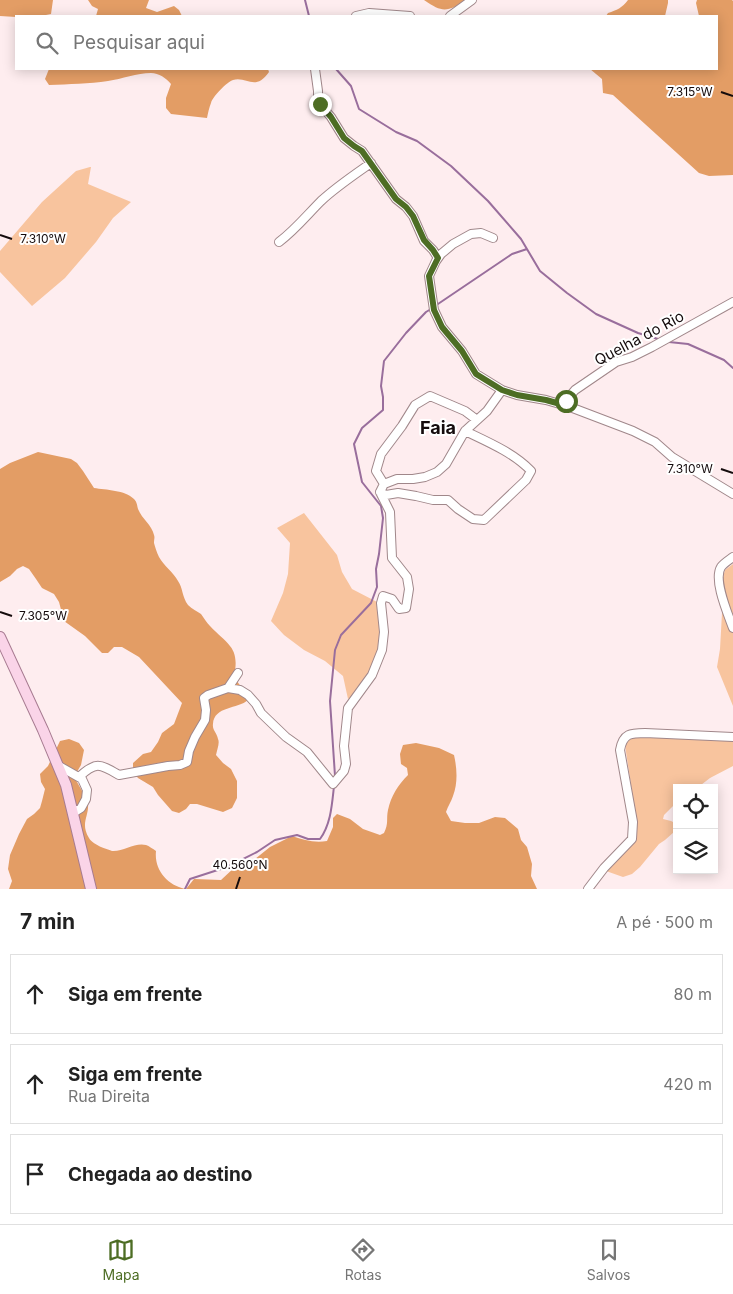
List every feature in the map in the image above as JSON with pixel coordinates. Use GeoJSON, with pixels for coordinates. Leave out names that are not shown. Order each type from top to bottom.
{"type":"FeatureCollection","features":[{"type":"Feature","properties":{"kind":"main road"},"geometry":{"type":"LineString","coordinates":[[0,637],[66,785],[91,889]]}},
{"type":"Feature","properties":{"kind":"street"},"geometry":{"type":"LineString","coordinates":[[451,15],[472,0]]}},
{"type":"Feature","properties":{"kind":"street"},"geometry":{"type":"LineString","coordinates":[[360,15],[369,13],[396,15]]}},
{"type":"Feature","properties":{"kind":"street"},"geometry":{"type":"LineString","coordinates":[[315,70],[318,102],[331,117],[344,138],[362,151],[396,199],[413,216],[424,240],[438,258]]}},
{"type":"Feature","properties":{"kind":"street"},"geometry":{"type":"LineString","coordinates":[[279,242],[322,200],[371,163]]}},
{"type":"Feature","properties":{"kind":"street"},"geometry":{"type":"LineString","coordinates":[[493,238],[481,233],[471,234],[453,244],[441,254],[429,276],[434,310],[442,327],[462,351],[476,374],[502,390],[517,395],[546,400],[592,414],[655,442],[672,457],[733,494]]}},
{"type":"Feature","properties":{"kind":"street","name":"Quelha do Rio"},"geometry":{"type":"LineString","coordinates":[[564,405],[575,390],[616,362],[652,348],[733,302]]}},
{"type":"Feature","properties":{"kind":"street"},"geometry":{"type":"LineString","coordinates":[[382,488],[397,479],[413,480],[437,472],[446,464],[465,431],[487,411],[502,390]]}},
{"type":"Feature","properties":{"kind":"street"},"geometry":{"type":"LineString","coordinates":[[79,777],[89,768],[100,766],[120,775],[180,765],[187,762],[189,751],[204,720],[206,710],[204,698],[228,688],[240,690],[248,694],[261,713],[286,737],[307,752],[333,784],[344,771],[346,764],[344,746],[348,708],[372,675],[382,650],[384,632],[381,603],[383,596],[392,599],[399,609],[406,608],[409,589],[407,577],[392,558],[390,512],[376,471],[381,454],[415,405],[430,396],[465,411],[477,420]]}},
{"type":"Feature","properties":{"kind":"street"},"geometry":{"type":"LineString","coordinates":[[382,488],[386,495],[398,494],[433,500],[448,500],[473,519],[484,520],[526,480],[531,471],[507,452],[465,431]]}},
{"type":"Feature","properties":{"kind":"street"},"geometry":{"type":"LineString","coordinates":[[733,557],[721,567],[718,577],[733,628]]}},
{"type":"Feature","properties":{"kind":"street"},"geometry":{"type":"LineString","coordinates":[[228,688],[238,673]]}},
{"type":"Feature","properties":{"kind":"street"},"geometry":{"type":"LineString","coordinates":[[588,889],[604,868],[632,839],[633,822],[620,750],[626,736],[632,733],[645,733],[733,737]]}},
{"type":"Feature","properties":{"kind":"street"},"geometry":{"type":"LineString","coordinates":[[59,766],[82,779],[87,790],[86,798],[81,808],[73,813]]}},
{"type":"Feature","properties":{"kind":"shaded area"},"geometry":{"type":"Polygon","coordinates":[[[0,0],[53,0],[51,14],[15,15],[15,17],[0,16],[0,0]]]}},
{"type":"Feature","properties":{"kind":"shaded area"},"geometry":{"type":"Polygon","coordinates":[[[88,0],[149,0],[146,8],[157,12],[174,6],[182,15],[96,15],[98,9],[92,6],[88,0]]]}},
{"type":"Feature","properties":{"kind":"shaded area"},"geometry":{"type":"Polygon","coordinates":[[[424,0],[468,0],[450,9],[441,9],[424,0]]]}},
{"type":"Feature","properties":{"kind":"shaded area"},"geometry":{"type":"Polygon","coordinates":[[[628,0],[668,0],[665,15],[607,15],[621,7],[628,0]]]}},
{"type":"Feature","properties":{"kind":"shaded area"},"geometry":{"type":"Polygon","coordinates":[[[697,0],[733,1],[733,175],[709,176],[699,173],[613,95],[603,93],[602,79],[591,70],[718,70],[718,15],[699,15],[697,0]]]}},
{"type":"Feature","properties":{"kind":"shaded area"},"geometry":{"type":"Polygon","coordinates":[[[49,70],[268,70],[269,72],[259,81],[251,82],[238,79],[227,83],[212,100],[207,118],[171,114],[166,108],[166,98],[171,84],[157,74],[140,74],[94,83],[49,85],[45,79],[49,70]]]}},
{"type":"Feature","properties":{"kind":"shaded area"},"geometry":{"type":"Polygon","coordinates":[[[91,167],[88,184],[131,202],[113,218],[96,242],[65,278],[32,306],[0,272],[0,251],[42,202],[76,171],[91,167]]]}},
{"type":"Feature","properties":{"kind":"shaded area"},"geometry":{"type":"Polygon","coordinates":[[[38,452],[71,459],[77,463],[94,488],[121,492],[134,499],[140,513],[153,531],[154,543],[159,557],[178,581],[188,605],[201,614],[209,625],[228,643],[234,653],[234,677],[244,689],[248,700],[217,714],[214,718],[213,726],[219,741],[216,755],[231,769],[237,781],[237,798],[232,808],[223,812],[197,804],[190,804],[179,813],[172,811],[153,787],[138,778],[133,772],[133,763],[143,754],[151,752],[162,733],[174,724],[182,703],[139,657],[122,647],[114,647],[108,653],[102,653],[85,636],[64,621],[59,602],[54,594],[42,588],[29,569],[23,566],[0,582],[0,469],[38,452]]]}},
{"type":"Feature","properties":{"kind":"shaded area"},"geometry":{"type":"Polygon","coordinates":[[[304,513],[337,555],[342,572],[352,589],[379,603],[382,633],[375,668],[348,699],[343,676],[325,661],[304,650],[284,635],[271,621],[283,593],[288,574],[290,543],[277,528],[304,513]]]}},
{"type":"Feature","properties":{"kind":"shaded area"},"geometry":{"type":"Polygon","coordinates":[[[733,564],[733,706],[717,667],[720,649],[722,581],[725,570],[733,564]]]}},
{"type":"Feature","properties":{"kind":"shaded area"},"geometry":{"type":"Polygon","coordinates":[[[637,735],[733,740],[733,766],[702,784],[673,784],[673,806],[664,815],[663,819],[673,822],[673,833],[659,844],[640,867],[632,874],[623,877],[606,871],[630,847],[636,837],[636,819],[625,745],[629,737],[637,735]]]}},
{"type":"Feature","properties":{"kind":"shaded area"},"geometry":{"type":"Polygon","coordinates":[[[69,739],[79,743],[84,750],[81,765],[74,777],[88,802],[85,828],[90,839],[99,846],[112,851],[142,844],[148,846],[156,851],[157,864],[163,876],[173,884],[185,889],[9,889],[12,881],[8,869],[10,855],[27,819],[40,808],[42,801],[45,789],[41,782],[40,774],[48,766],[60,741],[69,739]]]}},
{"type":"Feature","properties":{"kind":"shaded area"},"geometry":{"type":"Polygon","coordinates":[[[416,743],[439,748],[454,755],[456,786],[446,812],[451,821],[479,823],[495,817],[505,818],[518,829],[521,840],[527,847],[532,864],[531,876],[537,889],[186,889],[194,879],[221,880],[235,867],[255,859],[270,847],[292,836],[309,841],[327,841],[333,827],[333,818],[337,814],[350,819],[363,829],[380,835],[384,833],[393,795],[408,775],[407,768],[401,764],[400,754],[403,745],[416,743]]]}},
{"type":"Feature","properties":{"kind":"waterway"},"geometry":{"type":"LineString","coordinates":[[305,0],[309,15]]}},
{"type":"Feature","properties":{"kind":"waterway"},"geometry":{"type":"LineString","coordinates":[[337,70],[351,86],[359,109],[396,132],[417,141],[451,166],[488,201],[521,239],[540,271],[596,314],[638,333],[658,339]]}},
{"type":"Feature","properties":{"kind":"waterway"},"geometry":{"type":"LineString","coordinates":[[435,306],[512,254],[527,249]]}},
{"type":"Feature","properties":{"kind":"waterway"},"geometry":{"type":"LineString","coordinates":[[335,776],[330,701],[335,650],[341,635],[371,603],[377,587],[376,569],[383,518],[381,506],[362,482],[354,444],[362,428],[383,410],[381,386],[384,361],[406,333],[431,309]]}},
{"type":"Feature","properties":{"kind":"waterway"},"geometry":{"type":"LineString","coordinates":[[669,342],[688,344],[724,360],[733,368]]}},
{"type":"Feature","properties":{"kind":"waterway"},"geometry":{"type":"LineString","coordinates":[[185,889],[190,879],[227,867],[257,852],[275,840],[297,835],[308,839],[320,839],[329,820],[334,786]]}},
{"type":"Feature","properties":{"kind":"district","name":"Faia"},"geometry":{"type":"Point","coordinates":[438,427]}},
{"type":"Feature","properties":{"kind":"route"},"geometry":{"type":"LineString","coordinates":[[320,104],[344,138],[362,151],[396,199],[413,216],[424,240],[438,258],[429,276],[434,310],[442,327],[462,351],[476,374],[502,390],[517,395],[564,405],[566,401]]}}]}
